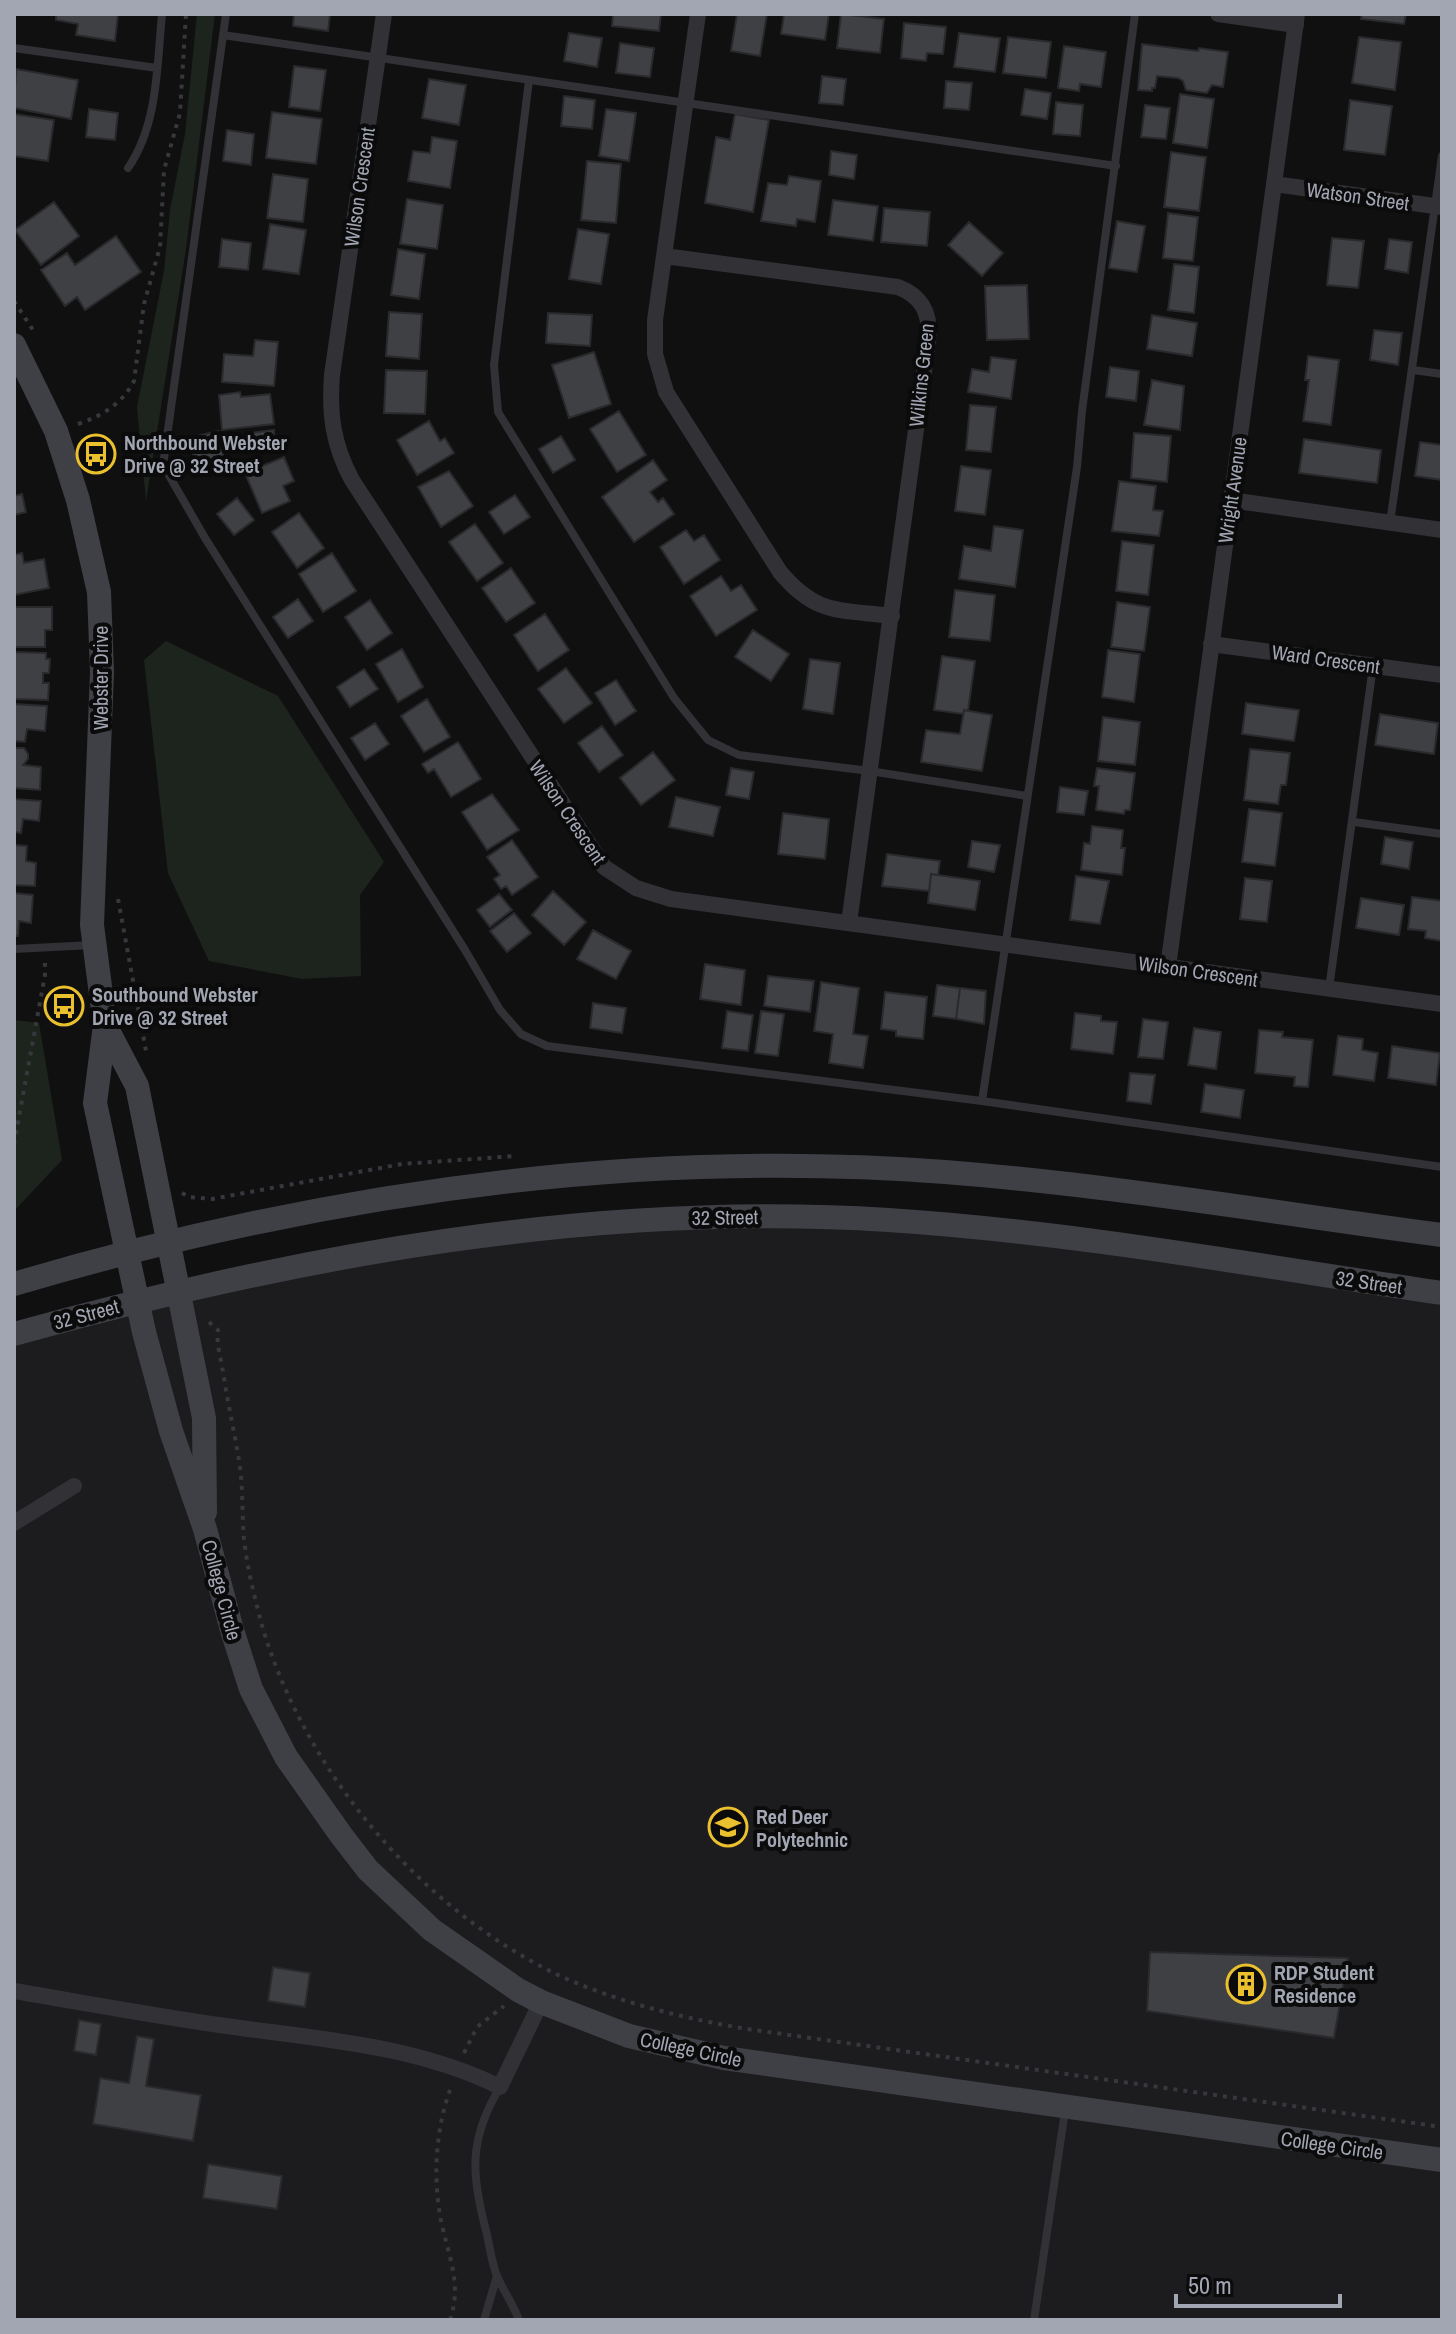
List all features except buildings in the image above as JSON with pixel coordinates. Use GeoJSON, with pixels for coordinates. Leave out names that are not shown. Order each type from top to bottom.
{"type":"FeatureCollection","features":[{"type":"Feature","properties":{"kind":"street","name":"Wilson Crescent"},"geometry":{"type":"LineString","coordinates":[[384,14],[332,375],[330,412],[336,446],[343,462],[604,867],[618,878],[655,895],[1442,1004]]}},
{"type":"Feature","properties":{"kind":"street"},"geometry":{"type":"LineString","coordinates":[[698,14],[655,320],[655,354],[659,375],[678,412],[780,572],[795,590],[818,606],[892,616]]}},
{"type":"Feature","properties":{"kind":"street"},"geometry":{"type":"LineString","coordinates":[[1218,14],[1297,19]]}},
{"type":"Feature","properties":{"kind":"street","name":"Wright Avenue"},"geometry":{"type":"LineString","coordinates":[[1168,967],[1297,19]]}},
{"type":"Feature","properties":{"kind":"street","name":"Watson Street"},"geometry":{"type":"LineString","coordinates":[[1274,184],[1438,207]]}},
{"type":"Feature","properties":{"kind":"street","name":"Wilkins Green"},"geometry":{"type":"LineString","coordinates":[[664,256],[898,287],[910,292],[928,314],[929,334],[849,923]]}},
{"type":"Feature","properties":{"kind":"street","name":"Webster Drive"},"geometry":{"type":"LineString","coordinates":[[14,345],[56,431],[78,500],[99,592],[102,672],[92,925],[105,1025],[95,1103],[125,1251]]}},
{"type":"Feature","properties":{"kind":"street"},"geometry":{"type":"LineString","coordinates":[[1230,500],[1442,530]]}},
{"type":"Feature","properties":{"kind":"street","name":"Ward Crescent"},"geometry":{"type":"LineString","coordinates":[[1211,644],[1442,675]]}},
{"type":"Feature","properties":{"kind":"street","name":"Webster Drive"},"geometry":{"type":"LineString","coordinates":[[105,1025],[137,1086],[166,1241]]}},
{"type":"Feature","properties":{"kind":"street"},"geometry":{"type":"LineString","coordinates":[[14,1284],[166,1241],[372,1199],[460,1186],[739,1167],[842,1167],[945,1172],[1442,1235]]}},
{"type":"Feature","properties":{"kind":"street","name":"32 Street"},"geometry":{"type":"LineString","coordinates":[[14,1334],[136,1300],[311,1264],[477,1237],[688,1217],[790,1216],[888,1220],[986,1229],[1090,1241],[1442,1293]]}},
{"type":"Feature","properties":{"kind":"street","name":"College Circle"},"geometry":{"type":"LineString","coordinates":[[166,1241],[204,1418],[205,1529]]}},
{"type":"Feature","properties":{"kind":"street","name":"College Circle"},"geometry":{"type":"LineString","coordinates":[[125,1251],[171,1431],[205,1529],[232,1630],[251,1689],[286,1757],[368,1870],[432,1930],[518,1990],[629,2036],[688,2051],[1442,2160]]}},
{"type":"Feature","properties":{"kind":"street"},"geometry":{"type":"LineString","coordinates":[[14,1523],[74,1486]]}},
{"type":"Feature","properties":{"kind":"street"},"geometry":{"type":"LineString","coordinates":[[14,1991],[188,2021],[371,2046],[458,2068],[500,2087],[541,2002]]}},
{"type":"Feature","properties":{"kind":"lane"},"geometry":{"type":"LineString","coordinates":[[128,168],[139,152],[148,125],[162,14]]}},
{"type":"Feature","properties":{"kind":"lane"},"geometry":{"type":"LineString","coordinates":[[226,14],[163,465],[205,538],[500,1010],[521,1034],[547,1046],[982,1101],[1442,1167]]}},
{"type":"Feature","properties":{"kind":"lane"},"geometry":{"type":"LineString","coordinates":[[982,1101],[1077,467],[1135,14]]}},
{"type":"Feature","properties":{"kind":"lane"},"geometry":{"type":"LineString","coordinates":[[223,35],[1116,166]]}},
{"type":"Feature","properties":{"kind":"lane"},"geometry":{"type":"LineString","coordinates":[[14,48],[157,68]]}},
{"type":"Feature","properties":{"kind":"lane"},"geometry":{"type":"LineString","coordinates":[[529,80],[494,365],[498,412],[674,698],[708,740],[739,755],[870,771],[1027,796]]}},
{"type":"Feature","properties":{"kind":"lane"},"geometry":{"type":"LineString","coordinates":[[1390,523],[1438,207],[1442,156]]}},
{"type":"Feature","properties":{"kind":"lane"},"geometry":{"type":"LineString","coordinates":[[1413,370],[1442,374]]}},
{"type":"Feature","properties":{"kind":"lane"},"geometry":{"type":"LineString","coordinates":[[1329,989],[1373,666]]}},
{"type":"Feature","properties":{"kind":"lane"},"geometry":{"type":"LineString","coordinates":[[1354,822],[1442,834]]}},
{"type":"Feature","properties":{"kind":"lane"},"geometry":{"type":"LineString","coordinates":[[14,949],[94,945]]}},
{"type":"Feature","properties":{"kind":"lane"},"geometry":{"type":"LineString","coordinates":[[500,2087],[482,2123],[474,2166],[475,2187],[497,2276],[512,2300],[519,2320]]}},
{"type":"Feature","properties":{"kind":"lane"},"geometry":{"type":"LineString","coordinates":[[1034,2320],[1065,2107]]}},
{"type":"Feature","properties":{"kind":"lane"},"geometry":{"type":"LineString","coordinates":[[484,2320],[497,2276]]}},
{"type":"Feature","properties":{"kind":"path"},"geometry":{"type":"LineString","coordinates":[[78,424],[110,410],[134,381],[146,293],[160,247],[164,170],[180,113],[186,14]]}},
{"type":"Feature","properties":{"kind":"path"},"geometry":{"type":"LineString","coordinates":[[14,1144],[45,963]]}},
{"type":"Feature","properties":{"kind":"path"},"geometry":{"type":"LineString","coordinates":[[208,1321],[218,1330],[240,1468],[248,1565],[262,1624],[277,1668],[307,1730],[350,1797],[387,1845],[457,1910],[499,1940],[556,1973],[672,2015],[747,2029],[1442,2127]]}},
{"type":"Feature","properties":{"kind":"path"},"geometry":{"type":"LineString","coordinates":[[450,2320],[456,2283],[438,2201],[437,2151],[446,2101],[458,2068],[477,2027],[501,2009]]}},
{"type":"Feature","properties":{"kind":"shaded area"},"geometry":{"type":"Polygon","coordinates":[[[197,14],[215,14],[186,249],[146,501],[137,407],[164,271],[170,210],[185,134],[197,14]]]}},
{"type":"Feature","properties":{"kind":"shaded area"},"geometry":{"type":"Polygon","coordinates":[[[166,641],[278,696],[384,862],[360,895],[361,976],[302,979],[209,961],[168,873],[144,660],[166,641]]]}},
{"type":"Feature","properties":{"kind":"shaded area"},"geometry":{"type":"Polygon","coordinates":[[[14,1020],[39,1023],[62,1160],[14,1211],[14,1020]]]}},
{"type":"Feature","properties":{"kind":"shaded area","name":"Red Deer Polytechnic"},"geometry":{"type":"Polygon","coordinates":[[[790,1216],[1442,1293],[1442,2320],[14,2320],[14,1334],[431,1243],[790,1216]]]}},
{"type":"Feature","properties":{"kind":"place","name":"Northbound Webster Drive @ 32 Street"},"geometry":{"type":"Point","coordinates":[96,454]}},
{"type":"Feature","properties":{"kind":"place","name":"Southbound Webster Drive @ 32 Street"},"geometry":{"type":"Point","coordinates":[64,1006]}},
{"type":"Feature","properties":{"kind":"place","name":"Red Deer Polytechnic"},"geometry":{"type":"Point","coordinates":[728,1827]}},
{"type":"Feature","properties":{"kind":"place","name":"RDP Student Residence"},"geometry":{"type":"Point","coordinates":[1246,1984]}}]}
